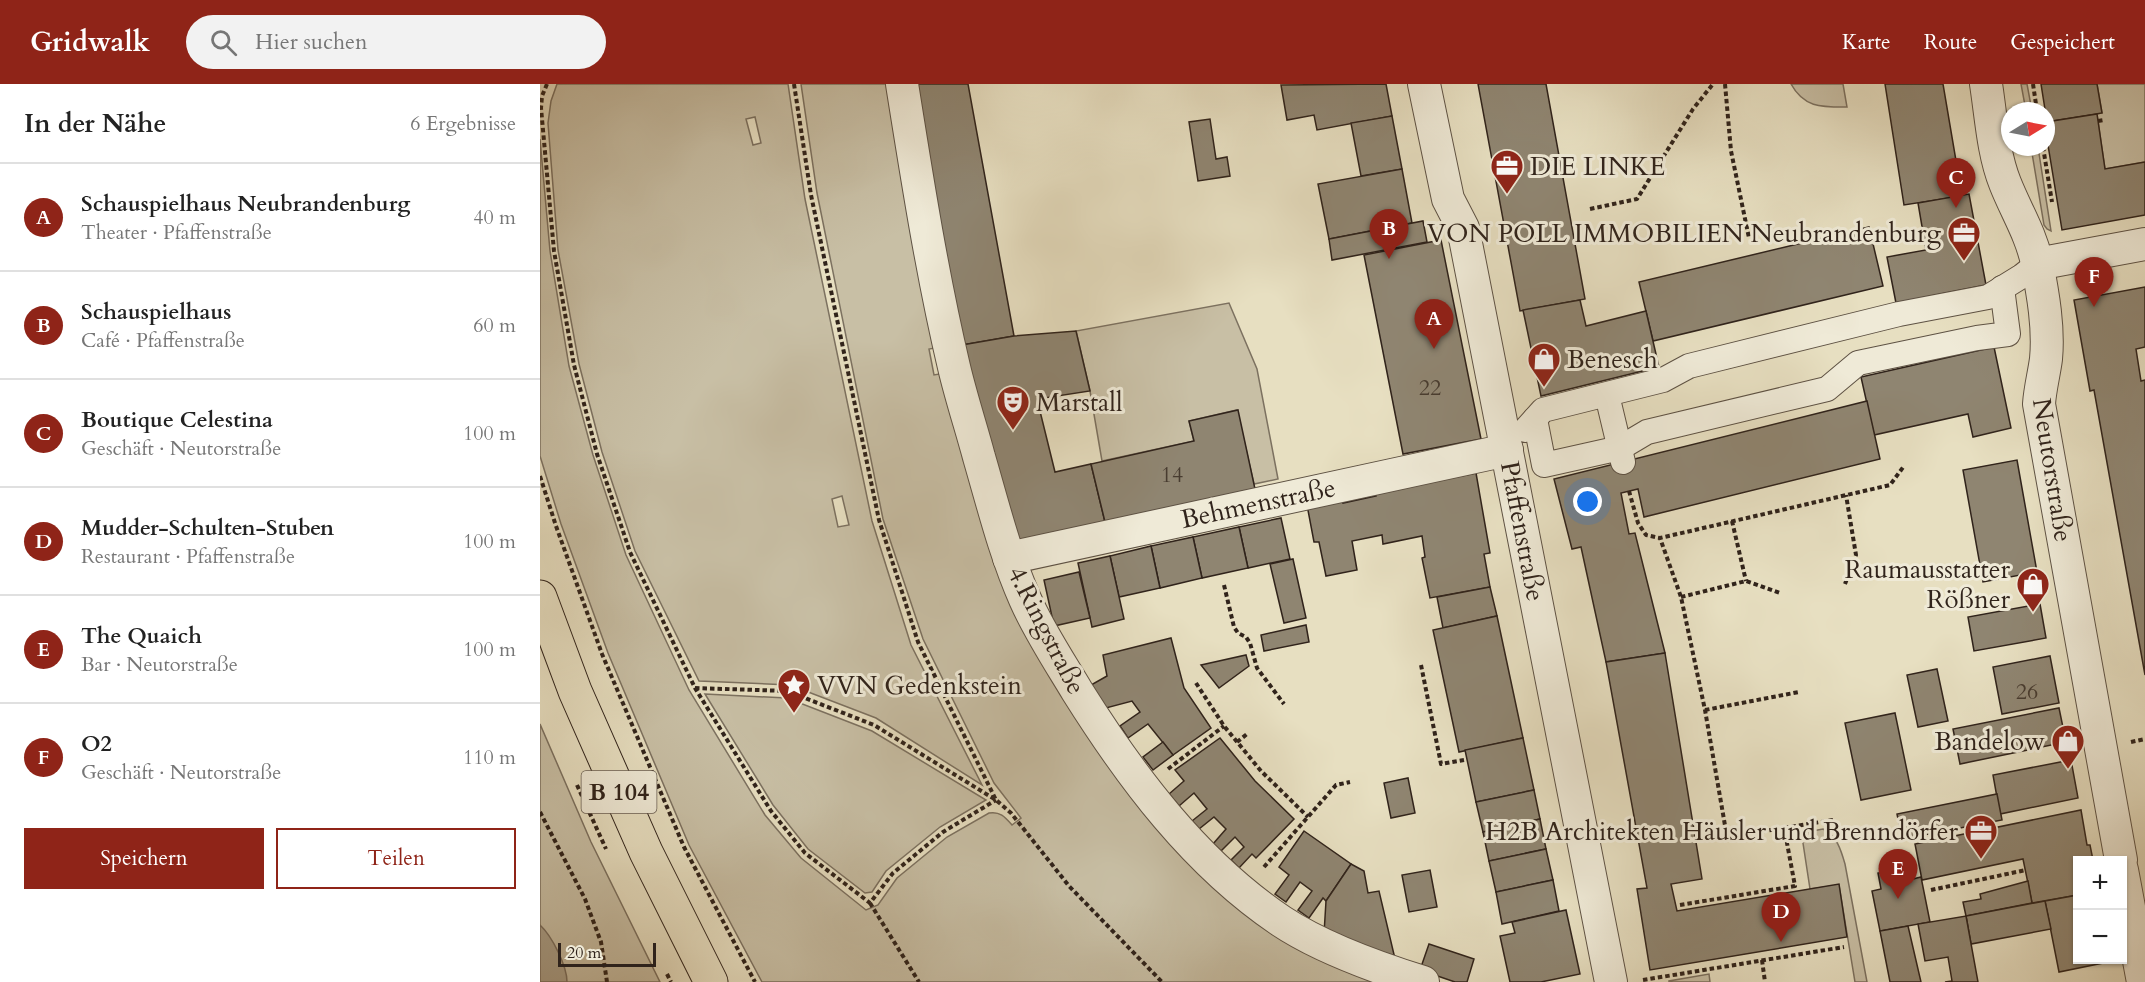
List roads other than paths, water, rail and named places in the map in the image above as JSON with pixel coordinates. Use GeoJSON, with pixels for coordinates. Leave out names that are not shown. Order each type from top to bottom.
{"type":"FeatureCollection","features":[{"type":"Feature","properties":{"kind":"main road","name":"B 104"},"geometry":{"type":"LineString","coordinates":[[540,597],[575,691],[646,852],[711,982]]}},
{"type":"Feature","properties":{"kind":"street","name":"4.Ringstraße"},"geometry":{"type":"LineString","coordinates":[[902,84],[915,169],[953,362],[1009,558],[1025,600],[1049,645],[1093,716],[1144,789],[1181,833],[1243,893],[1283,922],[1322,943],[1399,975],[1423,982]]}},
{"type":"Feature","properties":{"kind":"street","name":"Pfaffenstraße"},"geometry":{"type":"LineString","coordinates":[[1424,84],[1448,200],[1463,228],[1611,982]]}},
{"type":"Feature","properties":{"kind":"street","name":"Neutorstraße"},"geometry":{"type":"LineString","coordinates":[[1986,84],[1999,166],[2005,184],[2026,226],[2037,264],[2046,329],[2046,358],[2039,404],[2120,856]]}},
{"type":"Feature","properties":{"kind":"street"},"geometry":{"type":"LineString","coordinates":[[1507,450],[1543,410],[1663,380],[1689,366],[1877,319],[1988,297],[2037,264],[2145,244]]}},
{"type":"Feature","properties":{"kind":"street"},"geometry":{"type":"LineString","coordinates":[[1535,419],[1544,465],[1621,455],[1647,432],[1827,389],[1858,363],[1977,338],[2008,334],[2002,288]]}},
{"type":"Feature","properties":{"kind":"street"},"geometry":{"type":"LineString","coordinates":[[1877,319],[1886,357]]}},
{"type":"Feature","properties":{"kind":"street"},"geometry":{"type":"LineString","coordinates":[[1607,395],[1621,455]]}},
{"type":"Feature","properties":{"kind":"street","name":"Behmenstraße"},"geometry":{"type":"LineString","coordinates":[[1009,558],[1507,450]]}},
{"type":"Feature","properties":{"kind":"street"},"geometry":{"type":"LineString","coordinates":[[2127,895],[2144,982]]}},
{"type":"Feature","properties":{"kind":"place","name":"DIE LINKE"},"geometry":{"type":"Point","coordinates":[1507,195]}},
{"type":"Feature","properties":{"kind":"place","name":"Boutique Celestina"},"geometry":{"type":"Point","coordinates":[1956,208]}},
{"type":"Feature","properties":{"kind":"place","name":"Schauspielhaus"},"geometry":{"type":"Point","coordinates":[1389,259]}},
{"type":"Feature","properties":{"kind":"place","name":"VON POLL IMMOBILIEN Neubrandenburg"},"geometry":{"type":"Point","coordinates":[1964,262]}},
{"type":"Feature","properties":{"kind":"place","name":"O2"},"geometry":{"type":"Point","coordinates":[2094,307]}},
{"type":"Feature","properties":{"kind":"place","name":"Schauspielhaus Neubrandenburg"},"geometry":{"type":"Point","coordinates":[1434,349]}},
{"type":"Feature","properties":{"kind":"place","name":"Benesch"},"geometry":{"type":"Point","coordinates":[1544,388]}},
{"type":"Feature","properties":{"kind":"place","name":"Marstall"},"geometry":{"type":"Point","coordinates":[1013,431]}},
{"type":"Feature","properties":{"kind":"place","name":"Raumausstatter Rößner"},"geometry":{"type":"Point","coordinates":[2033,613]}},
{"type":"Feature","properties":{"kind":"place","name":"VVN Gedenkstein"},"geometry":{"type":"Point","coordinates":[794,714]}},
{"type":"Feature","properties":{"kind":"place","name":"Bandelow"},"geometry":{"type":"Point","coordinates":[2068,770]}},
{"type":"Feature","properties":{"kind":"place","name":"H2B Architekten Häusler und Brenndörfer"},"geometry":{"type":"Point","coordinates":[1981,860]}},
{"type":"Feature","properties":{"kind":"place","name":"The Quaich"},"geometry":{"type":"Point","coordinates":[1898,899]}},
{"type":"Feature","properties":{"kind":"place","name":"Mudder-Schulten-Stuben"},"geometry":{"type":"Point","coordinates":[1781,942]}}]}
